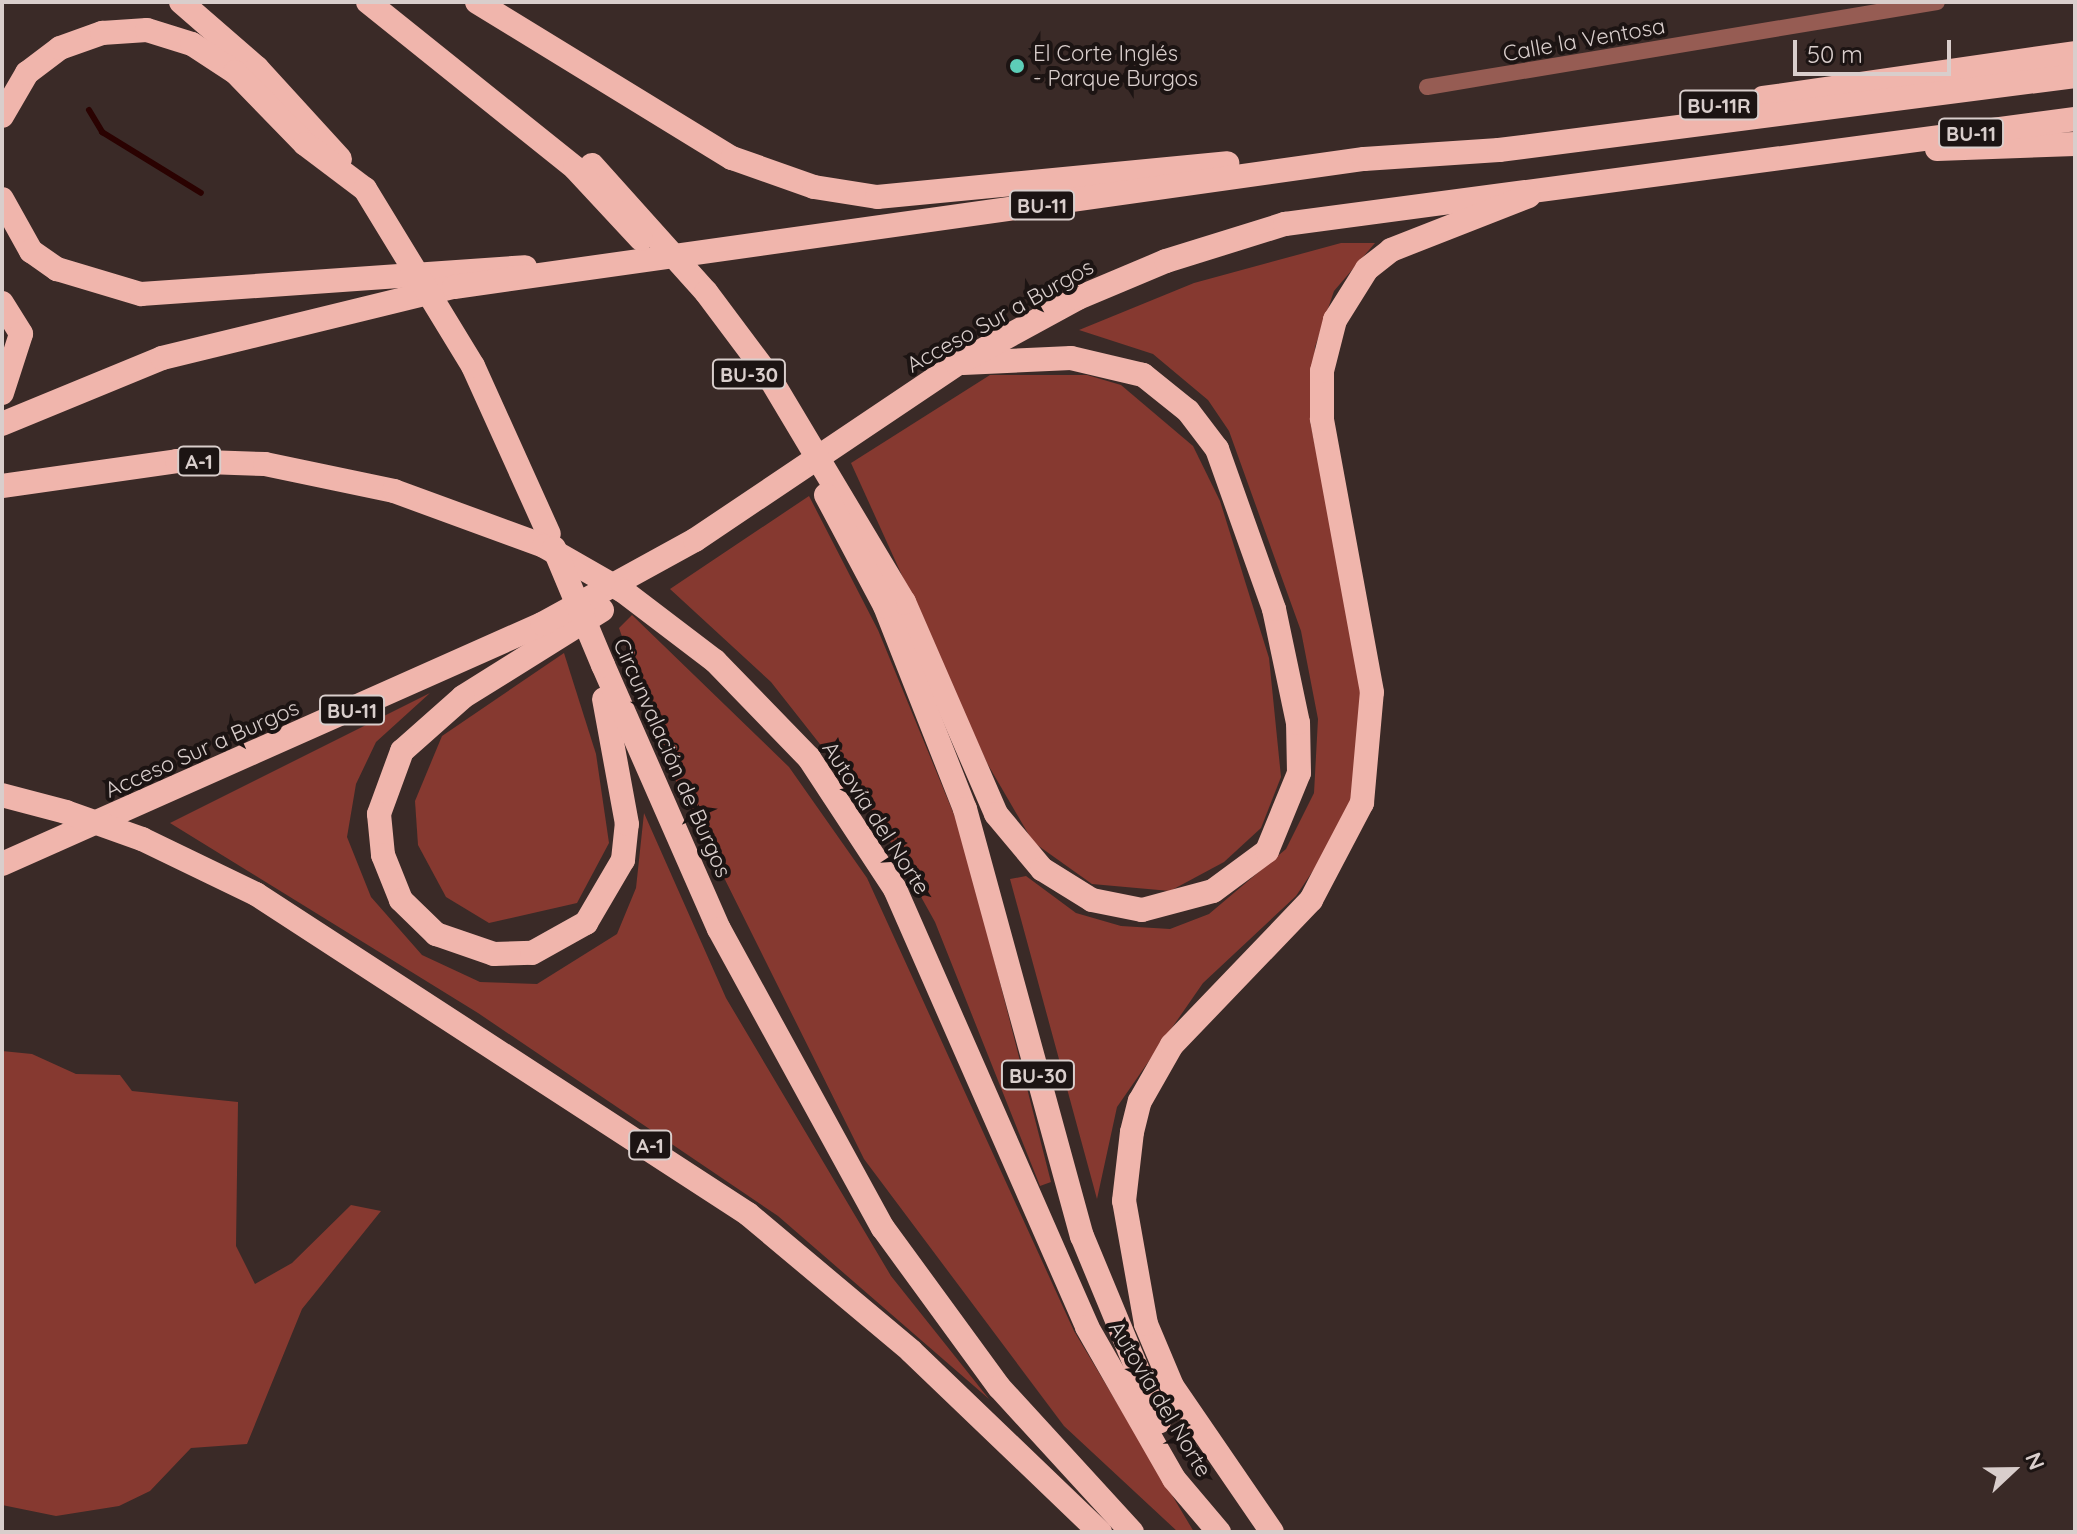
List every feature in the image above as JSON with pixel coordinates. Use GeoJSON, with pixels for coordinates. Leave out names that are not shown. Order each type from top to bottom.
{"type":"FeatureCollection","features":[{"type":"Feature","properties":{"kind":"highway","name":"Circunvalación de Burgos"},"geometry":{"type":"LineString","coordinates":[[181,2],[257,68],[365,189],[473,366],[549,534],[603,665],[612,709],[770,1030],[883,1228],[999,1387],[1132,1532]]}},
{"type":"Feature","properties":{"kind":"highway"},"geometry":{"type":"LineString","coordinates":[[477,2],[732,158],[814,187],[877,197],[1291,157],[1364,159]]}},
{"type":"Feature","properties":{"kind":"highway","name":"BU-30"},"geometry":{"type":"LineString","coordinates":[[378,8],[584,166],[668,267],[750,374],[894,604],[965,809],[1097,1278],[1145,1398],[1220,1532]]}},
{"type":"Feature","properties":{"kind":"highway"},"geometry":{"type":"LineString","coordinates":[[2,116],[27,73],[60,48],[102,33],[147,30],[192,44],[235,72],[305,144],[365,189]]}},
{"type":"Feature","properties":{"kind":"highway","name":"BU-11R"},"geometry":{"type":"LineString","coordinates":[[1364,159],[2075,53]]}},
{"type":"Feature","properties":{"kind":"highway","name":"BU-11"},"geometry":{"type":"LineString","coordinates":[[2,424],[193,350],[314,317],[563,270],[1364,159],[1499,150],[2075,76]]}},
{"type":"Feature","properties":{"kind":"highway","name":"Acceso Sur a Burgos"},"geometry":{"type":"LineString","coordinates":[[2,864],[542,624],[695,540],[957,364],[1078,298],[1285,224],[1556,183],[2075,119]]}},
{"type":"Feature","properties":{"kind":"highway"},"geometry":{"type":"LineString","coordinates":[[1867,145],[1973,151],[2075,144]]}},
{"type":"Feature","properties":{"kind":"highway"},"geometry":{"type":"LineString","coordinates":[[1272,1532],[1172,1386],[1146,1324],[1124,1201],[1132,1132],[1172,1045],[1311,900],[1362,803],[1372,692],[1322,419],[1322,371],[1335,320],[1367,269],[1391,250],[1556,183]]}},
{"type":"Feature","properties":{"kind":"highway"},"geometry":{"type":"LineString","coordinates":[[2,199],[31,251],[57,269],[141,294],[489,264],[563,270]]}},
{"type":"Feature","properties":{"kind":"highway"},"geometry":{"type":"LineString","coordinates":[[2,303],[21,334],[2,393]]}},
{"type":"Feature","properties":{"kind":"highway"},"geometry":{"type":"LineString","coordinates":[[894,604],[996,814],[1042,869],[1092,900],[1142,910],[1213,891],[1267,851],[1299,773],[1298,723],[1274,609],[1217,449],[1188,411],[1143,375],[1071,358],[957,364]]}},
{"type":"Feature","properties":{"kind":"highway","name":"Autovía del Norte"},"geometry":{"type":"LineString","coordinates":[[2,486],[177,461],[265,464],[394,491],[544,546],[623,591],[715,661],[809,758],[895,889],[1087,1327],[1174,1479],[1220,1532]]}},
{"type":"Feature","properties":{"kind":"highway"},"geometry":{"type":"LineString","coordinates":[[612,709],[627,824],[623,860],[586,923],[532,953],[494,954],[436,934],[417,919],[392,883],[379,814],[402,751],[463,697],[663,572],[695,540]]}},
{"type":"Feature","properties":{"kind":"highway","name":"A-1"},"geometry":{"type":"LineString","coordinates":[[2,795],[66,812],[142,839],[256,894],[748,1214],[911,1351],[1100,1532]]}},
{"type":"Feature","properties":{"kind":"street","name":"Calle la Ventosa"},"geometry":{"type":"LineString","coordinates":[[1427,87],[1872,8],[1937,2]]}},
{"type":"Feature","properties":{"kind":"shaded area"},"geometry":{"type":"Polygon","coordinates":[[[1341,243],[1375,243],[1334,291],[1315,347],[1310,421],[1358,658],[1363,736],[1351,814],[1296,896],[1203,983],[1117,1107],[1097,1199],[1010,879],[1026,876],[1076,913],[1121,926],[1170,929],[1209,914],[1286,849],[1314,793],[1318,719],[1301,631],[1229,431],[1208,400],[1153,354],[1079,330],[1194,283],[1341,243]]]}},
{"type":"Feature","properties":{"kind":"shaded area"},"geometry":{"type":"Polygon","coordinates":[[[990,375],[1087,375],[1121,385],[1193,446],[1220,501],[1269,658],[1281,777],[1261,828],[1224,862],[1170,891],[1092,884],[1033,842],[987,763],[851,463],[990,375]]]}},
{"type":"Feature","properties":{"kind":"shaded area"},"geometry":{"type":"Polygon","coordinates":[[[809,496],[878,630],[962,834],[1051,1182],[1040,1186],[935,922],[875,814],[771,682],[670,589],[809,496]]]}},
{"type":"Feature","properties":{"kind":"shaded area"},"geometry":{"type":"Polygon","coordinates":[[[632,615],[789,767],[867,878],[1074,1331],[1194,1532],[1178,1532],[1064,1426],[864,1159],[665,759],[619,628],[632,615]]]}},
{"type":"Feature","properties":{"kind":"shaded area"},"geometry":{"type":"Polygon","coordinates":[[[564,653],[596,754],[609,843],[577,903],[489,923],[446,897],[418,845],[415,801],[442,736],[564,653]]]}},
{"type":"Feature","properties":{"kind":"shaded area"},"geometry":{"type":"Polygon","coordinates":[[[430,693],[376,742],[356,784],[347,837],[371,897],[422,955],[480,982],[537,984],[617,934],[636,888],[644,813],[726,998],[891,1276],[989,1399],[778,1216],[478,1013],[170,823],[430,693]]]}},
{"type":"Feature","properties":{"kind":"shaded area"},"geometry":{"type":"Polygon","coordinates":[[[2,1051],[32,1054],[76,1074],[120,1075],[132,1091],[238,1102],[236,1246],[255,1284],[292,1263],[351,1205],[381,1211],[302,1309],[247,1444],[191,1448],[150,1491],[119,1506],[56,1516],[2,1505],[2,1051]]]}},
{"type":"Feature","properties":{"kind":"waterway"},"geometry":{"type":"LineString","coordinates":[[89,110],[102,132],[201,193]]}},
{"type":"Feature","properties":{"kind":"place","name":"El Corte Inglés - Parque Burgos"},"geometry":{"type":"Point","coordinates":[1017,66]}}]}
